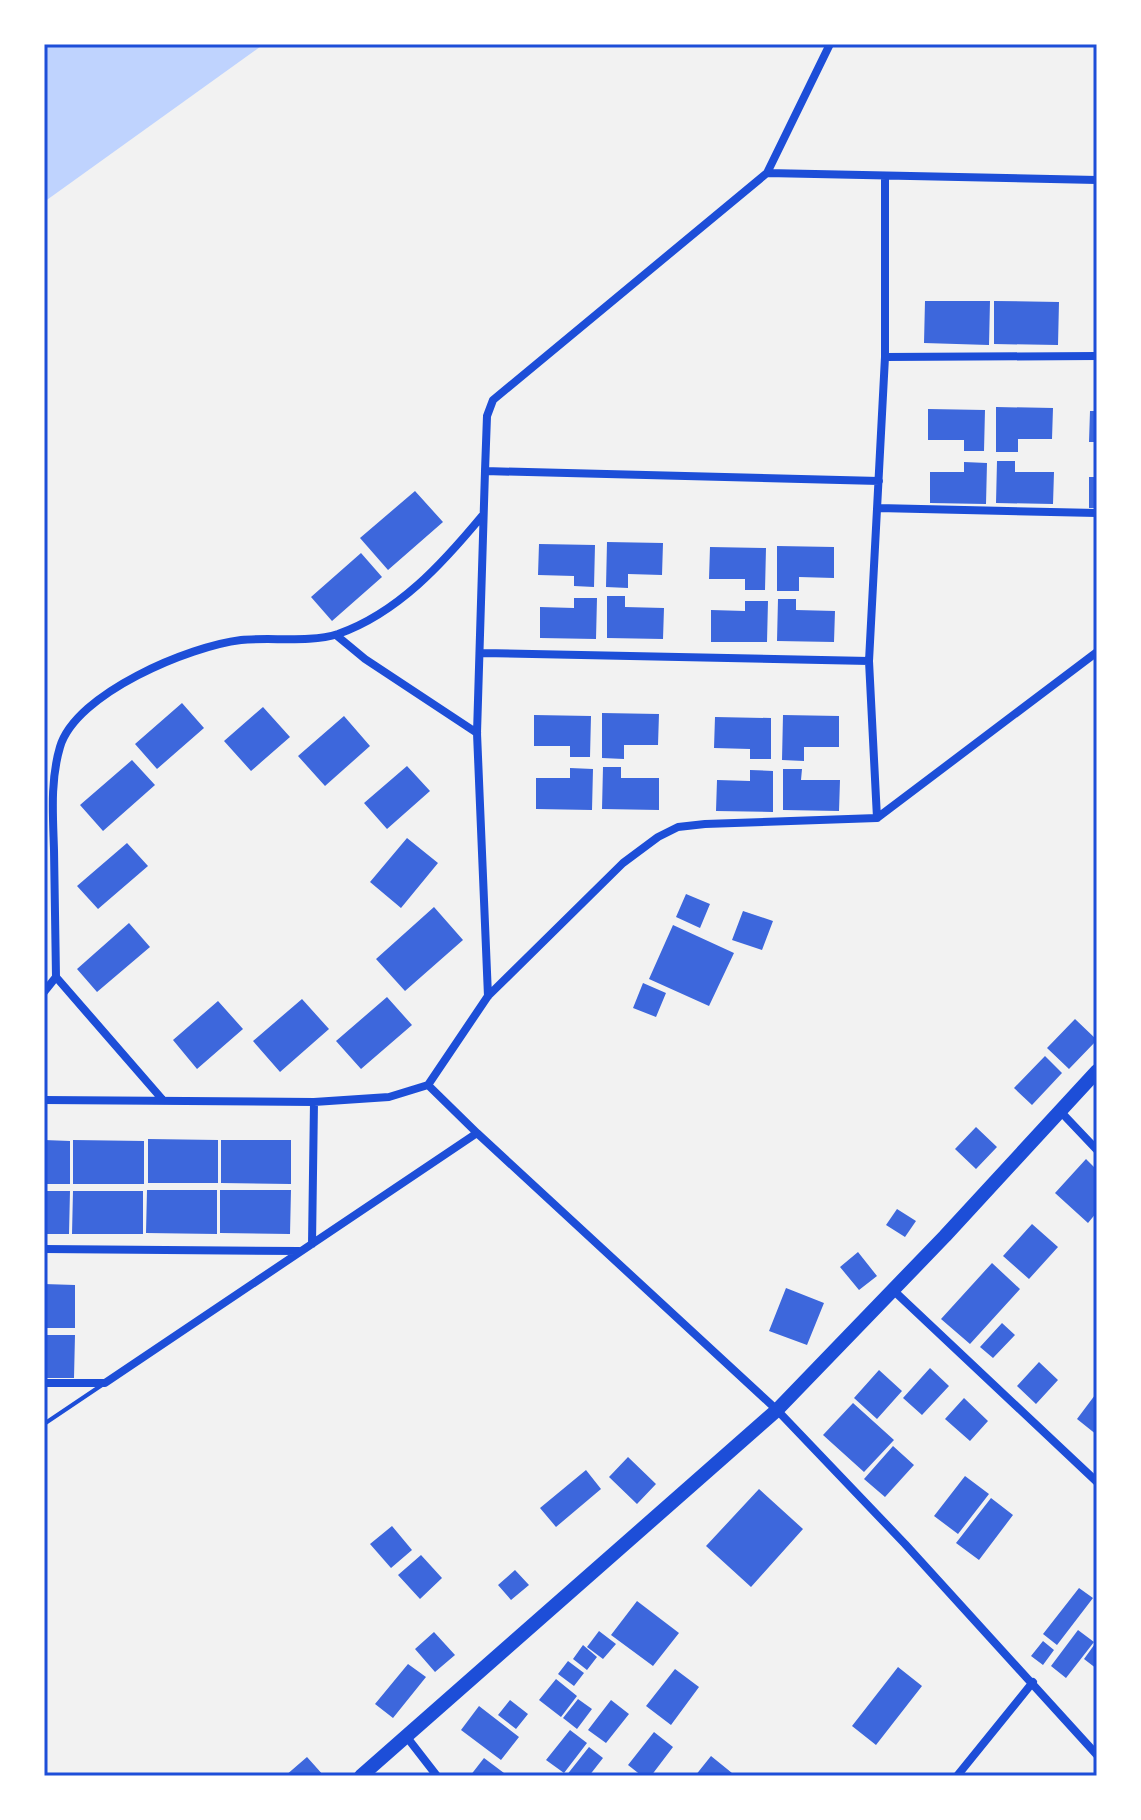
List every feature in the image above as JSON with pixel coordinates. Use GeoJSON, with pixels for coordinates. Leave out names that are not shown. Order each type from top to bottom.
{"type":"FeatureCollection","features":[{"type":"Feature","properties":{"kind":"highway"},"geometry":{"type":"LineString","coordinates":[[361,1776],[777,1410],[1097,1071]]}},
{"type":"Feature","properties":{"kind":"street"},"geometry":{"type":"LineString","coordinates":[[488,996],[477,733],[482,653],[487,416],[493,400],[767,173],[830,44]]}},
{"type":"Feature","properties":{"kind":"street"},"geometry":{"type":"LineString","coordinates":[[767,173],[1097,180]]}},
{"type":"Feature","properties":{"kind":"street"},"geometry":{"type":"LineString","coordinates":[[877,818],[869,661],[885,357],[885,177]]}},
{"type":"Feature","properties":{"kind":"street"},"geometry":{"type":"LineString","coordinates":[[885,357],[1097,356]]}},
{"type":"Feature","properties":{"kind":"street"},"geometry":{"type":"LineString","coordinates":[[485,471],[879,481]]}},
{"type":"Feature","properties":{"kind":"street"},"geometry":{"type":"LineString","coordinates":[[878,508],[1097,513]]}},
{"type":"Feature","properties":{"kind":"street"},"geometry":{"type":"LineString","coordinates":[[44,992],[56,977],[53,787],[61,744],[87,709],[127,680],[179,656],[238,640],[336,635],[373,617],[435,571],[483,516]]}},
{"type":"Feature","properties":{"kind":"street"},"geometry":{"type":"LineString","coordinates":[[336,635],[365,659],[477,733]]}},
{"type":"Feature","properties":{"kind":"street"},"geometry":{"type":"LineString","coordinates":[[44,1100],[314,1102],[389,1097],[428,1085],[488,996],[623,863],[678,827],[877,818],[1097,652]]}},
{"type":"Feature","properties":{"kind":"street"},"geometry":{"type":"LineString","coordinates":[[482,653],[869,661]]}},
{"type":"Feature","properties":{"kind":"street"},"geometry":{"type":"LineString","coordinates":[[56,977],[162,1099]]}},
{"type":"Feature","properties":{"kind":"street"},"geometry":{"type":"LineString","coordinates":[[428,1085],[777,1410],[1033,1682],[1097,1755]]}},
{"type":"Feature","properties":{"kind":"street"},"geometry":{"type":"LineString","coordinates":[[312,1244],[314,1102]]}},
{"type":"Feature","properties":{"kind":"street"},"geometry":{"type":"LineString","coordinates":[[1060,1111],[1097,1150]]}},
{"type":"Feature","properties":{"kind":"street"},"geometry":{"type":"LineString","coordinates":[[44,1383],[105,1383],[477,1133]]}},
{"type":"Feature","properties":{"kind":"street"},"geometry":{"type":"LineString","coordinates":[[44,1249],[302,1251]]}},
{"type":"Feature","properties":{"kind":"street"},"geometry":{"type":"LineString","coordinates":[[893,1290],[1097,1482]]}},
{"type":"Feature","properties":{"kind":"street"},"geometry":{"type":"LineString","coordinates":[[957,1776],[1033,1682]]}},
{"type":"Feature","properties":{"kind":"street"},"geometry":{"type":"LineString","coordinates":[[406,1736],[437,1776]]}},
{"type":"Feature","properties":{"kind":"lane"},"geometry":{"type":"LineString","coordinates":[[44,1424],[105,1383]]}},
{"type":"Feature","properties":{"kind":"water"},"geometry":{"type":"Polygon","coordinates":[[[44,44],[264,44],[44,202],[44,44]]]}},
{"type":"Feature","properties":{"kind":"building"},"geometry":{"type":"Polygon","coordinates":[[[925,301],[990,301],[989,345],[924,343],[925,301]]]}},
{"type":"Feature","properties":{"kind":"building"},"geometry":{"type":"Polygon","coordinates":[[[994,301],[1059,302],[1058,345],[994,344],[994,301]]]}},
{"type":"Feature","properties":{"kind":"building"},"geometry":{"type":"Polygon","coordinates":[[[996,407],[1053,408],[1052,439],[1018,439],[1018,452],[996,452],[996,407]]]}},
{"type":"Feature","properties":{"kind":"building"},"geometry":{"type":"Polygon","coordinates":[[[928,409],[985,410],[984,451],[964,451],[964,440],[928,440],[928,409]]]}},
{"type":"Feature","properties":{"kind":"building"},"geometry":{"type":"Polygon","coordinates":[[[1090,411],[1097,411],[1097,442],[1089,442],[1090,411]]]}},
{"type":"Feature","properties":{"kind":"building"},"geometry":{"type":"Polygon","coordinates":[[[997,461],[1015,461],[1015,472],[1054,472],[1053,504],[996,503],[997,461]]]}},
{"type":"Feature","properties":{"kind":"building"},"geometry":{"type":"Polygon","coordinates":[[[964,462],[987,463],[986,504],[930,503],[930,472],[964,472],[964,462]]]}},
{"type":"Feature","properties":{"kind":"building"},"geometry":{"type":"Polygon","coordinates":[[[1089,477],[1097,477],[1097,508],[1089,508],[1089,477]]]}},
{"type":"Feature","properties":{"kind":"building"},"geometry":{"type":"Polygon","coordinates":[[[415,491],[443,522],[388,570],[360,538],[415,491]]]}},
{"type":"Feature","properties":{"kind":"building"},"geometry":{"type":"Polygon","coordinates":[[[607,542],[663,543],[662,575],[628,574],[628,588],[606,587],[607,542]]]}},
{"type":"Feature","properties":{"kind":"building"},"geometry":{"type":"Polygon","coordinates":[[[539,544],[595,545],[594,587],[574,586],[574,576],[538,575],[539,544]]]}},
{"type":"Feature","properties":{"kind":"building"},"geometry":{"type":"Polygon","coordinates":[[[777,546],[834,547],[834,578],[799,577],[799,591],[777,591],[777,546]]]}},
{"type":"Feature","properties":{"kind":"building"},"geometry":{"type":"Polygon","coordinates":[[[710,547],[766,548],[765,590],[745,590],[745,579],[709,579],[710,547]]]}},
{"type":"Feature","properties":{"kind":"building"},"geometry":{"type":"Polygon","coordinates":[[[361,553],[382,577],[332,621],[311,597],[361,553]]]}},
{"type":"Feature","properties":{"kind":"building"},"geometry":{"type":"Polygon","coordinates":[[[607,596],[625,596],[625,607],[664,608],[663,639],[607,638],[607,596]]]}},
{"type":"Feature","properties":{"kind":"building"},"geometry":{"type":"Polygon","coordinates":[[[574,598],[597,598],[596,639],[540,638],[540,607],[574,608],[574,598]]]}},
{"type":"Feature","properties":{"kind":"building"},"geometry":{"type":"Polygon","coordinates":[[[778,599],[796,599],[796,610],[835,611],[834,642],[777,641],[778,599]]]}},
{"type":"Feature","properties":{"kind":"building"},"geometry":{"type":"Polygon","coordinates":[[[745,601],[768,601],[767,642],[711,642],[711,610],[745,611],[745,601]]]}},
{"type":"Feature","properties":{"kind":"building"},"geometry":{"type":"Polygon","coordinates":[[[182,703],[204,728],[157,769],[135,744],[182,703]]]}},
{"type":"Feature","properties":{"kind":"building"},"geometry":{"type":"Polygon","coordinates":[[[263,707],[290,737],[251,771],[224,741],[263,707]]]}},
{"type":"Feature","properties":{"kind":"building"},"geometry":{"type":"Polygon","coordinates":[[[602,713],[659,714],[658,745],[624,745],[624,759],[602,758],[602,713]]]}},
{"type":"Feature","properties":{"kind":"building"},"geometry":{"type":"Polygon","coordinates":[[[534,715],[591,716],[590,757],[570,757],[570,746],[534,746],[534,715]]]}},
{"type":"Feature","properties":{"kind":"building"},"geometry":{"type":"Polygon","coordinates":[[[783,715],[839,716],[839,747],[804,747],[804,761],[782,760],[783,715]]]}},
{"type":"Feature","properties":{"kind":"building"},"geometry":{"type":"Polygon","coordinates":[[[344,716],[370,746],[325,786],[298,756],[344,716]]]}},
{"type":"Feature","properties":{"kind":"building"},"geometry":{"type":"Polygon","coordinates":[[[715,717],[771,718],[771,759],[750,759],[750,749],[714,748],[715,717]]]}},
{"type":"Feature","properties":{"kind":"building"},"geometry":{"type":"Polygon","coordinates":[[[132,760],[155,785],[103,831],[80,805],[132,760]]]}},
{"type":"Feature","properties":{"kind":"building"},"geometry":{"type":"Polygon","coordinates":[[[407,766],[430,791],[387,829],[364,803],[407,766]]]}},
{"type":"Feature","properties":{"kind":"building"},"geometry":{"type":"Polygon","coordinates":[[[603,767],[621,767],[621,778],[659,778],[659,810],[602,809],[603,767]]]}},
{"type":"Feature","properties":{"kind":"building"},"geometry":{"type":"Polygon","coordinates":[[[570,768],[593,769],[592,810],[536,809],[536,778],[570,778],[570,768]]]}},
{"type":"Feature","properties":{"kind":"building"},"geometry":{"type":"Polygon","coordinates":[[[783,769],[802,769],[801,780],[840,780],[839,811],[783,810],[783,769]]]}},
{"type":"Feature","properties":{"kind":"building"},"geometry":{"type":"Polygon","coordinates":[[[750,770],[773,771],[773,812],[716,811],[717,780],[750,781],[750,770]]]}},
{"type":"Feature","properties":{"kind":"building"},"geometry":{"type":"Polygon","coordinates":[[[407,838],[438,863],[401,908],[370,882],[407,838]]]}},
{"type":"Feature","properties":{"kind":"building"},"geometry":{"type":"Polygon","coordinates":[[[127,843],[148,866],[98,909],[77,886],[127,843]]]}},
{"type":"Feature","properties":{"kind":"building"},"geometry":{"type":"Polygon","coordinates":[[[686,894],[710,904],[700,928],[676,917],[686,894]]]}},
{"type":"Feature","properties":{"kind":"building"},"geometry":{"type":"Polygon","coordinates":[[[434,907],[463,940],[405,991],[376,959],[434,907]]]}},
{"type":"Feature","properties":{"kind":"building"},"geometry":{"type":"Polygon","coordinates":[[[743,911],[773,921],[762,950],[732,940],[743,911]]]}},
{"type":"Feature","properties":{"kind":"building"},"geometry":{"type":"Polygon","coordinates":[[[129,923],[150,947],[97,992],[77,969],[129,923]]]}},
{"type":"Feature","properties":{"kind":"building"},"geometry":{"type":"Polygon","coordinates":[[[673,925],[734,953],[709,1006],[649,979],[673,925]]]}},
{"type":"Feature","properties":{"kind":"building"},"geometry":{"type":"Polygon","coordinates":[[[643,983],[666,993],[656,1017],[633,1008],[643,983]]]}},
{"type":"Feature","properties":{"kind":"building"},"geometry":{"type":"Polygon","coordinates":[[[387,997],[412,1025],[361,1069],[336,1041],[387,997]]]}},
{"type":"Feature","properties":{"kind":"building"},"geometry":{"type":"Polygon","coordinates":[[[302,999],[329,1029],[280,1072],[253,1041],[302,999]]]}},
{"type":"Feature","properties":{"kind":"building"},"geometry":{"type":"Polygon","coordinates":[[[218,1001],[243,1029],[197,1069],[173,1040],[218,1001]]]}},
{"type":"Feature","properties":{"kind":"building"},"geometry":{"type":"Polygon","coordinates":[[[1075,1019],[1097,1040],[1069,1069],[1047,1048],[1075,1019]]]}},
{"type":"Feature","properties":{"kind":"building"},"geometry":{"type":"Polygon","coordinates":[[[1045,1056],[1062,1073],[1032,1105],[1014,1088],[1045,1056]]]}},
{"type":"Feature","properties":{"kind":"building"},"geometry":{"type":"Polygon","coordinates":[[[976,1127],[997,1147],[976,1169],[955,1149],[976,1127]]]}},
{"type":"Feature","properties":{"kind":"building"},"geometry":{"type":"Polygon","coordinates":[[[148,1139],[218,1140],[218,1183],[148,1183],[148,1139]]]}},
{"type":"Feature","properties":{"kind":"building"},"geometry":{"type":"Polygon","coordinates":[[[44,1140],[70,1141],[70,1184],[44,1184],[44,1140]]]}},
{"type":"Feature","properties":{"kind":"building"},"geometry":{"type":"Polygon","coordinates":[[[73,1140],[144,1141],[144,1184],[73,1184],[73,1140]]]}},
{"type":"Feature","properties":{"kind":"building"},"geometry":{"type":"Polygon","coordinates":[[[221,1140],[291,1140],[291,1184],[221,1183],[221,1140]]]}},
{"type":"Feature","properties":{"kind":"building"},"geometry":{"type":"Polygon","coordinates":[[[1086,1159],[1097,1170],[1097,1212],[1088,1223],[1055,1193],[1086,1159]]]}},
{"type":"Feature","properties":{"kind":"building"},"geometry":{"type":"Polygon","coordinates":[[[147,1190],[217,1190],[217,1234],[146,1233],[147,1190]]]}},
{"type":"Feature","properties":{"kind":"building"},"geometry":{"type":"Polygon","coordinates":[[[220,1190],[291,1190],[290,1234],[220,1233],[220,1190]]]}},
{"type":"Feature","properties":{"kind":"building"},"geometry":{"type":"Polygon","coordinates":[[[44,1191],[70,1191],[69,1234],[44,1234],[44,1191]]]}},
{"type":"Feature","properties":{"kind":"building"},"geometry":{"type":"Polygon","coordinates":[[[73,1191],[143,1191],[143,1234],[72,1234],[73,1191]]]}},
{"type":"Feature","properties":{"kind":"building"},"geometry":{"type":"Polygon","coordinates":[[[897,1209],[916,1221],[905,1237],[886,1225],[897,1209]]]}},
{"type":"Feature","properties":{"kind":"building"},"geometry":{"type":"Polygon","coordinates":[[[1032,1224],[1058,1247],[1029,1279],[1003,1256],[1032,1224]]]}},
{"type":"Feature","properties":{"kind":"building"},"geometry":{"type":"Polygon","coordinates":[[[858,1252],[877,1276],[859,1290],[840,1267],[858,1252]]]}},
{"type":"Feature","properties":{"kind":"building"},"geometry":{"type":"Polygon","coordinates":[[[992,1263],[1020,1289],[970,1344],[941,1319],[992,1263]]]}},
{"type":"Feature","properties":{"kind":"building"},"geometry":{"type":"Polygon","coordinates":[[[44,1284],[75,1285],[75,1328],[44,1328],[44,1284]]]}},
{"type":"Feature","properties":{"kind":"building"},"geometry":{"type":"Polygon","coordinates":[[[786,1288],[824,1303],[807,1345],[769,1331],[786,1288]]]}},
{"type":"Feature","properties":{"kind":"building"},"geometry":{"type":"Polygon","coordinates":[[[1002,1323],[1015,1335],[993,1358],[980,1347],[1002,1323]]]}},
{"type":"Feature","properties":{"kind":"building"},"geometry":{"type":"Polygon","coordinates":[[[44,1335],[75,1335],[74,1378],[44,1378],[44,1335]]]}},
{"type":"Feature","properties":{"kind":"building"},"geometry":{"type":"Polygon","coordinates":[[[1039,1362],[1058,1380],[1036,1404],[1017,1386],[1039,1362]]]}},
{"type":"Feature","properties":{"kind":"building"},"geometry":{"type":"Polygon","coordinates":[[[930,1368],[949,1386],[922,1415],[903,1398],[930,1368]]]}},
{"type":"Feature","properties":{"kind":"building"},"geometry":{"type":"Polygon","coordinates":[[[879,1370],[902,1391],[877,1419],[854,1398],[879,1370]]]}},
{"type":"Feature","properties":{"kind":"building"},"geometry":{"type":"Polygon","coordinates":[[[1097,1396],[1097,1435],[1077,1419],[1097,1396]]]}},
{"type":"Feature","properties":{"kind":"building"},"geometry":{"type":"Polygon","coordinates":[[[964,1398],[988,1421],[970,1441],[945,1419],[964,1398]]]}},
{"type":"Feature","properties":{"kind":"building"},"geometry":{"type":"Polygon","coordinates":[[[853,1403],[894,1440],[864,1472],[823,1435],[853,1403]]]}},
{"type":"Feature","properties":{"kind":"building"},"geometry":{"type":"Polygon","coordinates":[[[893,1446],[914,1465],[885,1497],[864,1479],[893,1446]]]}},
{"type":"Feature","properties":{"kind":"building"},"geometry":{"type":"Polygon","coordinates":[[[628,1457],[656,1484],[637,1504],[609,1477],[628,1457]]]}},
{"type":"Feature","properties":{"kind":"building"},"geometry":{"type":"Polygon","coordinates":[[[586,1470],[601,1489],[556,1527],[540,1508],[586,1470]]]}},
{"type":"Feature","properties":{"kind":"building"},"geometry":{"type":"Polygon","coordinates":[[[965,1476],[989,1494],[958,1534],[934,1516],[965,1476]]]}},
{"type":"Feature","properties":{"kind":"building"},"geometry":{"type":"Polygon","coordinates":[[[759,1489],[803,1529],[751,1587],[706,1546],[759,1489]]]}},
{"type":"Feature","properties":{"kind":"building"},"geometry":{"type":"Polygon","coordinates":[[[991,1498],[1013,1515],[979,1560],[956,1543],[991,1498]]]}},
{"type":"Feature","properties":{"kind":"building"},"geometry":{"type":"Polygon","coordinates":[[[392,1526],[412,1550],[391,1568],[370,1544],[392,1526]]]}},
{"type":"Feature","properties":{"kind":"building"},"geometry":{"type":"Polygon","coordinates":[[[421,1555],[442,1578],[420,1599],[398,1575],[421,1555]]]}},
{"type":"Feature","properties":{"kind":"building"},"geometry":{"type":"Polygon","coordinates":[[[515,1570],[529,1585],[511,1600],[498,1585],[515,1570]]]}},
{"type":"Feature","properties":{"kind":"building"},"geometry":{"type":"Polygon","coordinates":[[[1079,1588],[1093,1598],[1057,1645],[1043,1634],[1079,1588]]]}},
{"type":"Feature","properties":{"kind":"building"},"geometry":{"type":"Polygon","coordinates":[[[637,1601],[679,1633],[653,1666],[611,1635],[637,1601]]]}},
{"type":"Feature","properties":{"kind":"building"},"geometry":{"type":"Polygon","coordinates":[[[1078,1630],[1094,1642],[1066,1678],[1051,1666],[1078,1630]]]}},
{"type":"Feature","properties":{"kind":"building"},"geometry":{"type":"Polygon","coordinates":[[[599,1631],[616,1644],[603,1659],[587,1647],[599,1631]]]}},
{"type":"Feature","properties":{"kind":"building"},"geometry":{"type":"Polygon","coordinates":[[[434,1632],[455,1655],[435,1672],[415,1649],[434,1632]]]}},
{"type":"Feature","properties":{"kind":"building"},"geometry":{"type":"Polygon","coordinates":[[[1043,1641],[1054,1650],[1043,1665],[1031,1656],[1043,1641]]]}},
{"type":"Feature","properties":{"kind":"building"},"geometry":{"type":"Polygon","coordinates":[[[1097,1641],[1097,1669],[1084,1659],[1097,1641]]]}},
{"type":"Feature","properties":{"kind":"building"},"geometry":{"type":"Polygon","coordinates":[[[583,1645],[597,1657],[587,1670],[573,1659],[583,1645]]]}},
{"type":"Feature","properties":{"kind":"building"},"geometry":{"type":"Polygon","coordinates":[[[568,1661],[584,1673],[574,1686],[558,1674],[568,1661]]]}},
{"type":"Feature","properties":{"kind":"building"},"geometry":{"type":"Polygon","coordinates":[[[408,1664],[426,1677],[393,1718],[375,1704],[408,1664]]]}},
{"type":"Feature","properties":{"kind":"building"},"geometry":{"type":"Polygon","coordinates":[[[898,1667],[922,1686],[876,1745],[852,1726],[898,1667]]]}},
{"type":"Feature","properties":{"kind":"building"},"geometry":{"type":"Polygon","coordinates":[[[675,1669],[699,1687],[671,1725],[646,1706],[675,1669]]]}},
{"type":"Feature","properties":{"kind":"building"},"geometry":{"type":"Polygon","coordinates":[[[556,1679],[577,1696],[561,1717],[539,1700],[556,1679]]]}},
{"type":"Feature","properties":{"kind":"building"},"geometry":{"type":"Polygon","coordinates":[[[578,1699],[592,1709],[577,1729],[563,1718],[578,1699]]]}},
{"type":"Feature","properties":{"kind":"building"},"geometry":{"type":"Polygon","coordinates":[[[510,1700],[528,1714],[516,1729],[498,1715],[510,1700]]]}},
{"type":"Feature","properties":{"kind":"building"},"geometry":{"type":"Polygon","coordinates":[[[611,1700],[629,1714],[606,1743],[588,1730],[611,1700]]]}},
{"type":"Feature","properties":{"kind":"building"},"geometry":{"type":"Polygon","coordinates":[[[479,1706],[519,1737],[501,1760],[461,1730],[479,1706]]]}},
{"type":"Feature","properties":{"kind":"building"},"geometry":{"type":"Polygon","coordinates":[[[570,1730],[587,1743],[564,1773],[546,1760],[570,1730]]]}},
{"type":"Feature","properties":{"kind":"building"},"geometry":{"type":"Polygon","coordinates":[[[654,1732],[673,1747],[651,1776],[642,1776],[628,1765],[654,1732]]]}},
{"type":"Feature","properties":{"kind":"building"},"geometry":{"type":"Polygon","coordinates":[[[589,1747],[603,1758],[589,1776],[566,1776],[589,1747]]]}},
{"type":"Feature","properties":{"kind":"building"},"geometry":{"type":"Polygon","coordinates":[[[711,1756],[732,1773],[729,1776],[695,1776],[711,1756]]]}},
{"type":"Feature","properties":{"kind":"building"},"geometry":{"type":"Polygon","coordinates":[[[307,1757],[324,1776],[285,1776],[307,1757]]]}},
{"type":"Feature","properties":{"kind":"building"},"geometry":{"type":"Polygon","coordinates":[[[484,1758],[508,1776],[470,1776],[484,1758]]]}}]}
